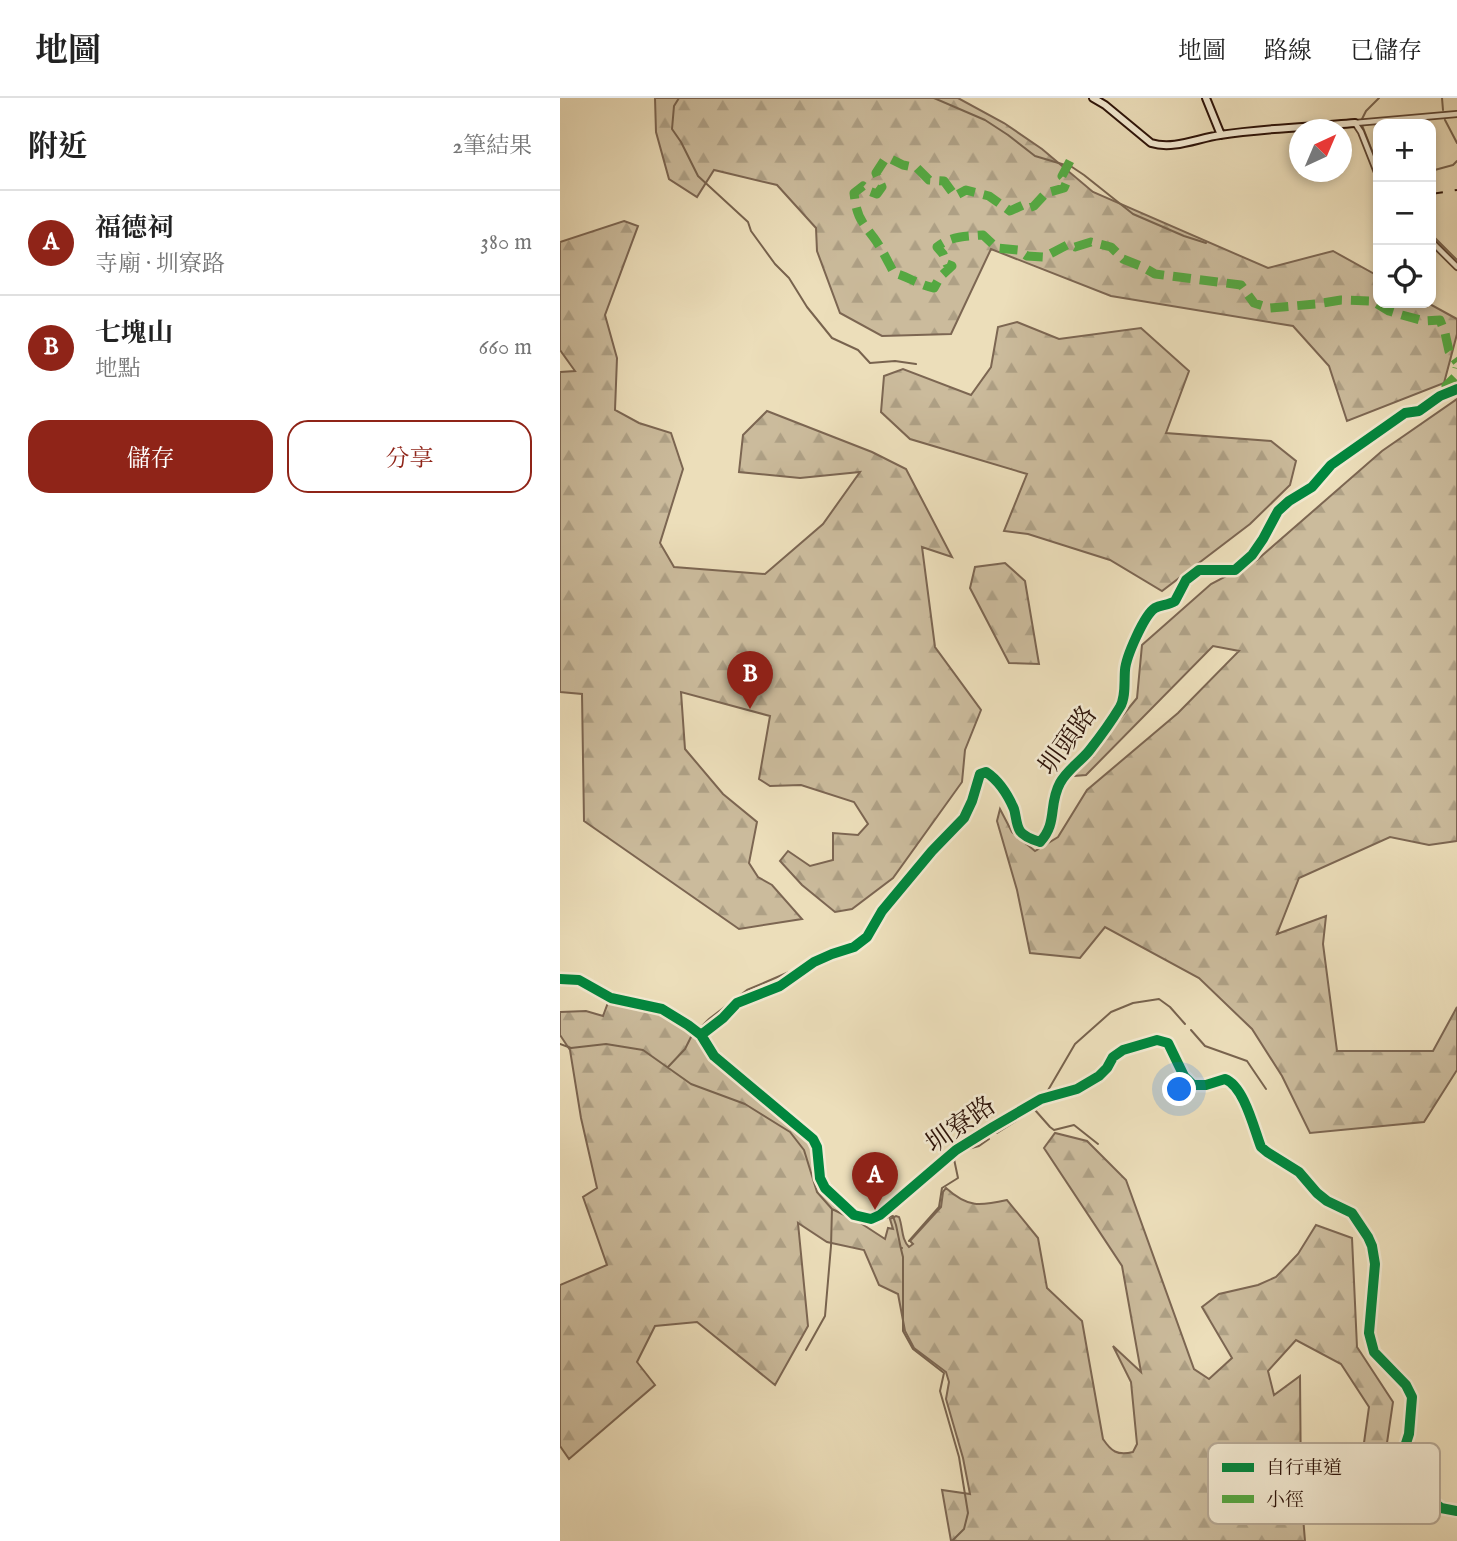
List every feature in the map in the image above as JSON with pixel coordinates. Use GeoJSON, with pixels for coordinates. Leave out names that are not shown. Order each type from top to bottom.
{"type":"FeatureCollection","features":[{"type":"Feature","properties":{"kind":"street"},"geometry":{"type":"LineString","coordinates":[[1093,98],[1151,143],[1158,145],[1172,145],[1221,135],[1457,114]]}},
{"type":"Feature","properties":{"kind":"street"},"geometry":{"type":"LineString","coordinates":[[1206,98],[1221,135]]}},
{"type":"Feature","properties":{"kind":"street"},"geometry":{"type":"LineString","coordinates":[[1355,122],[1362,132],[1373,162]]}},
{"type":"Feature","properties":{"kind":"street"},"geometry":{"type":"LineString","coordinates":[[1435,245],[1457,267]]}},
{"type":"Feature","properties":{"kind":"street","name":"圳頭路"},"geometry":{"type":"LineString","coordinates":[[701,1035],[737,1003],[780,986],[814,962],[855,947],[867,937],[890,901],[964,818],[980,774],[986,772],[994,778],[1014,809],[1020,831],[1040,842],[1051,825],[1053,799],[1066,774],[1088,752],[1123,701],[1126,662],[1131,647],[1150,614],[1156,608],[1175,601],[1186,580],[1199,570],[1235,570],[1252,555],[1278,511],[1312,487],[1331,465],[1405,413],[1419,411],[1440,396],[1457,389]]}},
{"type":"Feature","properties":{"kind":"street","name":"圳寮路"},"geometry":{"type":"LineString","coordinates":[[560,979],[579,980],[611,998],[662,1009],[701,1035],[714,1056],[813,1139],[817,1147],[820,1178],[825,1188],[846,1209],[871,1219],[880,1215],[956,1150],[993,1127],[1041,1099],[1077,1089],[1100,1076],[1112,1057],[1123,1050],[1157,1040],[1168,1043],[1184,1076],[1193,1085],[1230,1080],[1241,1094],[1261,1147],[1299,1172],[1326,1201],[1352,1213],[1368,1237],[1375,1264],[1369,1333],[1374,1352],[1406,1385],[1412,1397],[1406,1443]]}},
{"type":"Feature","properties":{"kind":"street","name":"圳寮路"},"geometry":{"type":"LineString","coordinates":[[1440,1507],[1457,1511]]}},
{"type":"Feature","properties":{"kind":"green space"},"geometry":{"type":"Polygon","coordinates":[[[655,98],[958,98],[1004,123],[1042,149],[1093,192],[1268,268],[1333,251],[1373,273],[1373,308],[1436,307],[1457,319],[1457,334],[1444,383],[1347,421],[1329,366],[1293,326],[1111,296],[991,249],[951,334],[882,336],[840,313],[817,251],[816,228],[777,185],[714,170],[697,197],[669,179],[656,132],[655,98]]]}},
{"type":"Feature","properties":{"kind":"green space"},"geometry":{"type":"Polygon","coordinates":[[[624,221],[638,226],[605,315],[617,358],[615,410],[639,423],[671,433],[683,469],[660,543],[674,567],[765,574],[823,524],[860,472],[800,478],[739,472],[743,435],[767,411],[872,452],[906,469],[952,557],[922,547],[935,647],[981,710],[965,750],[962,782],[893,878],[852,909],[835,912],[802,885],[780,861],[788,851],[810,866],[833,860],[833,833],[858,835],[868,824],[854,802],[801,785],[770,786],[759,779],[770,716],[681,692],[685,749],[723,794],[757,822],[749,863],[758,877],[772,885],[802,919],[739,929],[584,821],[582,694],[560,692],[560,372],[575,371],[560,350],[560,242],[624,221]]]}},
{"type":"Feature","properties":{"kind":"green space"},"geometry":{"type":"Polygon","coordinates":[[[1017,322],[1059,339],[1141,328],[1189,371],[1166,433],[1271,441],[1296,461],[1290,485],[1250,524],[1162,591],[1110,560],[1028,534],[1004,531],[1027,474],[910,439],[881,412],[884,376],[903,369],[971,395],[991,367],[998,327],[1017,322]]]}},
{"type":"Feature","properties":{"kind":"green space"},"geometry":{"type":"Polygon","coordinates":[[[1457,399],[1457,841],[1429,845],[1390,837],[1299,878],[1277,934],[1326,916],[1323,944],[1337,1051],[1433,1051],[1457,1007],[1457,1070],[1424,1122],[1310,1133],[1282,1076],[1252,1029],[1199,978],[1105,927],[1080,958],[1030,953],[1017,890],[997,821],[1000,809],[1012,832],[1035,851],[1058,837],[1087,790],[1178,713],[1239,651],[1213,646],[1086,775],[1073,776],[1137,698],[1142,645],[1211,584],[1257,560],[1382,451],[1457,399]]]}},
{"type":"Feature","properties":{"kind":"green space"},"geometry":{"type":"Polygon","coordinates":[[[1005,563],[1025,581],[1039,664],[1009,663],[970,588],[975,567],[1005,563]]]}},
{"type":"Feature","properties":{"kind":"green space"},"geometry":{"type":"Polygon","coordinates":[[[609,1000],[662,1011],[693,1032],[713,1058],[811,1141],[822,1188],[859,1222],[885,1239],[888,1228],[893,1229],[890,1219],[896,1216],[899,1217],[906,1244],[909,1247],[913,1244],[910,1241],[941,1207],[946,1188],[961,1199],[975,1204],[1007,1200],[1038,1238],[1047,1288],[1082,1321],[1103,1439],[1119,1453],[1133,1452],[1137,1444],[1131,1382],[1113,1346],[1141,1372],[1122,1266],[1044,1148],[1055,1133],[1087,1141],[1126,1180],[1194,1369],[1209,1379],[1232,1358],[1202,1307],[1219,1294],[1258,1285],[1276,1277],[1298,1254],[1316,1225],[1352,1238],[1357,1347],[1393,1402],[1387,1443],[1364,1443],[1369,1407],[1341,1364],[1296,1340],[1268,1371],[1274,1395],[1300,1376],[1301,1443],[1208,1443],[1208,1524],[1304,1524],[1305,1541],[951,1541],[942,1490],[970,1494],[946,1399],[949,1382],[946,1372],[914,1348],[905,1331],[898,1294],[879,1285],[864,1250],[827,1242],[798,1223],[808,1326],[775,1385],[697,1322],[655,1326],[637,1362],[655,1385],[569,1459],[560,1446],[560,1285],[607,1265],[583,1197],[597,1188],[581,1118],[570,1050],[560,1035],[560,1012],[586,1011],[603,1016],[609,1000]]]}},
{"type":"Feature","properties":{"kind":"waterway"},"geometry":{"type":"LineString","coordinates":[[679,98],[674,106],[672,129],[698,176],[748,222],[751,231],[832,338],[858,350],[870,363],[895,361],[916,364]]}},
{"type":"Feature","properties":{"kind":"waterway"},"geometry":{"type":"LineString","coordinates":[[934,98],[985,120],[1035,156],[1072,167],[1133,214],[1206,243]]}},
{"type":"Feature","properties":{"kind":"waterway"},"geometry":{"type":"LineString","coordinates":[[1362,119],[1379,98]]}},
{"type":"Feature","properties":{"kind":"waterway"},"geometry":{"type":"LineString","coordinates":[[1442,98],[1443,110]]}},
{"type":"Feature","properties":{"kind":"waterway"},"geometry":{"type":"LineString","coordinates":[[1445,120],[1457,143]]}},
{"type":"Feature","properties":{"kind":"waterway"},"geometry":{"type":"LineString","coordinates":[[1362,125],[1373,153]]}},
{"type":"Feature","properties":{"kind":"waterway"},"geometry":{"type":"LineString","coordinates":[[1436,170],[1453,165],[1457,161]]}},
{"type":"Feature","properties":{"kind":"waterway"},"geometry":{"type":"LineString","coordinates":[[1436,239],[1457,260]]}},
{"type":"Feature","properties":{"kind":"waterway"},"geometry":{"type":"LineString","coordinates":[[700,1028],[747,990],[789,972]]}},
{"type":"Feature","properties":{"kind":"waterway"},"geometry":{"type":"LineString","coordinates":[[1047,1092],[1075,1044],[1111,1012],[1133,1003],[1159,999],[1185,1024]]}},
{"type":"Feature","properties":{"kind":"waterway"},"geometry":{"type":"LineString","coordinates":[[1191,1030],[1205,1046],[1247,1061],[1266,1089]]}},
{"type":"Feature","properties":{"kind":"waterway"},"geometry":{"type":"LineString","coordinates":[[668,1067],[685,1049],[692,1035]]}},
{"type":"Feature","properties":{"kind":"waterway"},"geometry":{"type":"LineString","coordinates":[[560,1044],[571,1048],[606,1044],[643,1050],[691,1084],[745,1104],[790,1132],[804,1150],[817,1192],[832,1209],[857,1221]]}},
{"type":"Feature","properties":{"kind":"waterway"},"geometry":{"type":"LineString","coordinates":[[1035,1110],[1042,1104]]}},
{"type":"Feature","properties":{"kind":"waterway"},"geometry":{"type":"LineString","coordinates":[[1035,1110],[1054,1130],[1074,1125],[1098,1144]]}},
{"type":"Feature","properties":{"kind":"waterway"},"geometry":{"type":"LineString","coordinates":[[997,1133],[1028,1113]]}},
{"type":"Feature","properties":{"kind":"waterway"},"geometry":{"type":"LineString","coordinates":[[909,1241],[939,1207],[942,1188],[958,1178],[954,1159],[964,1150],[979,1146],[989,1139]]}},
{"type":"Feature","properties":{"kind":"waterway"},"geometry":{"type":"LineString","coordinates":[[806,1350],[825,1316],[832,1209]]}},
{"type":"Feature","properties":{"kind":"waterway"},"geometry":{"type":"LineString","coordinates":[[874,1221],[893,1216],[902,1248]]}},
{"type":"Feature","properties":{"kind":"waterway"},"geometry":{"type":"LineString","coordinates":[[901,1249],[903,1331],[913,1349],[944,1373],[940,1391],[959,1457],[968,1513],[964,1529],[952,1541]]}},
{"type":"Feature","properties":{"kind":"railway"},"geometry":{"type":"LineString","coordinates":[[1436,193],[1457,190]]}},
{"type":"Feature","properties":{"kind":"marked path"},"geometry":{"type":"LineString","coordinates":[[1070,161],[1062,176],[1067,181],[1064,188],[1046,193],[1034,206],[1028,208],[1023,205],[1010,211],[989,196],[966,190],[955,196],[944,181],[929,180],[917,168],[885,159],[876,173],[882,187],[877,194],[863,186],[854,193],[856,208],[894,273],[929,287],[934,288],[940,277],[952,266],[947,264],[937,247],[953,239],[983,235],[997,248],[1018,250],[1027,256],[1044,257],[1069,244],[1075,247],[1091,242],[1111,247],[1123,259],[1155,274],[1241,285],[1254,303],[1270,308],[1341,300],[1372,301],[1402,315],[1424,321],[1440,320],[1449,351],[1457,362]]}},
{"type":"Feature","properties":{"kind":"marked path"},"geometry":{"type":"LineString","coordinates":[[1449,391],[1446,386],[1455,377],[1457,368]]}},
{"type":"Feature","properties":{"kind":"cycle path"},"geometry":{"type":"LineString","coordinates":[[701,1035],[737,1003],[780,986],[814,962],[854,947],[867,937],[882,911],[932,851],[964,818],[980,774],[986,772],[995,779],[1009,798],[1022,833],[1040,842],[1049,828],[1060,783],[1089,751],[1122,703],[1129,656],[1136,637],[1151,612],[1175,601],[1186,580],[1199,570],[1235,570],[1252,555],[1278,511],[1312,487],[1331,465],[1405,413],[1419,411],[1440,396],[1457,389]]}},
{"type":"Feature","properties":{"kind":"cycle path"},"geometry":{"type":"LineString","coordinates":[[560,979],[579,980],[611,998],[662,1009],[701,1035],[714,1056],[813,1139],[817,1147],[820,1178],[825,1188],[854,1215],[871,1219],[880,1215],[956,1150],[993,1127],[1041,1099],[1077,1089],[1099,1076],[1113,1057],[1123,1050],[1157,1040],[1168,1043],[1184,1076],[1193,1085],[1206,1085],[1225,1079],[1232,1083],[1248,1109],[1261,1147],[1299,1172],[1327,1201],[1352,1213],[1368,1237],[1375,1264],[1369,1333],[1374,1352],[1406,1385],[1412,1397],[1406,1443]]}},
{"type":"Feature","properties":{"kind":"cycle path"},"geometry":{"type":"LineString","coordinates":[[1440,1507],[1457,1511]]}},
{"type":"Feature","properties":{"kind":"place","name":"七塊山"},"geometry":{"type":"Point","coordinates":[750,709]}},
{"type":"Feature","properties":{"kind":"place","name":"福德祠"},"geometry":{"type":"Point","coordinates":[875,1210]}}]}
